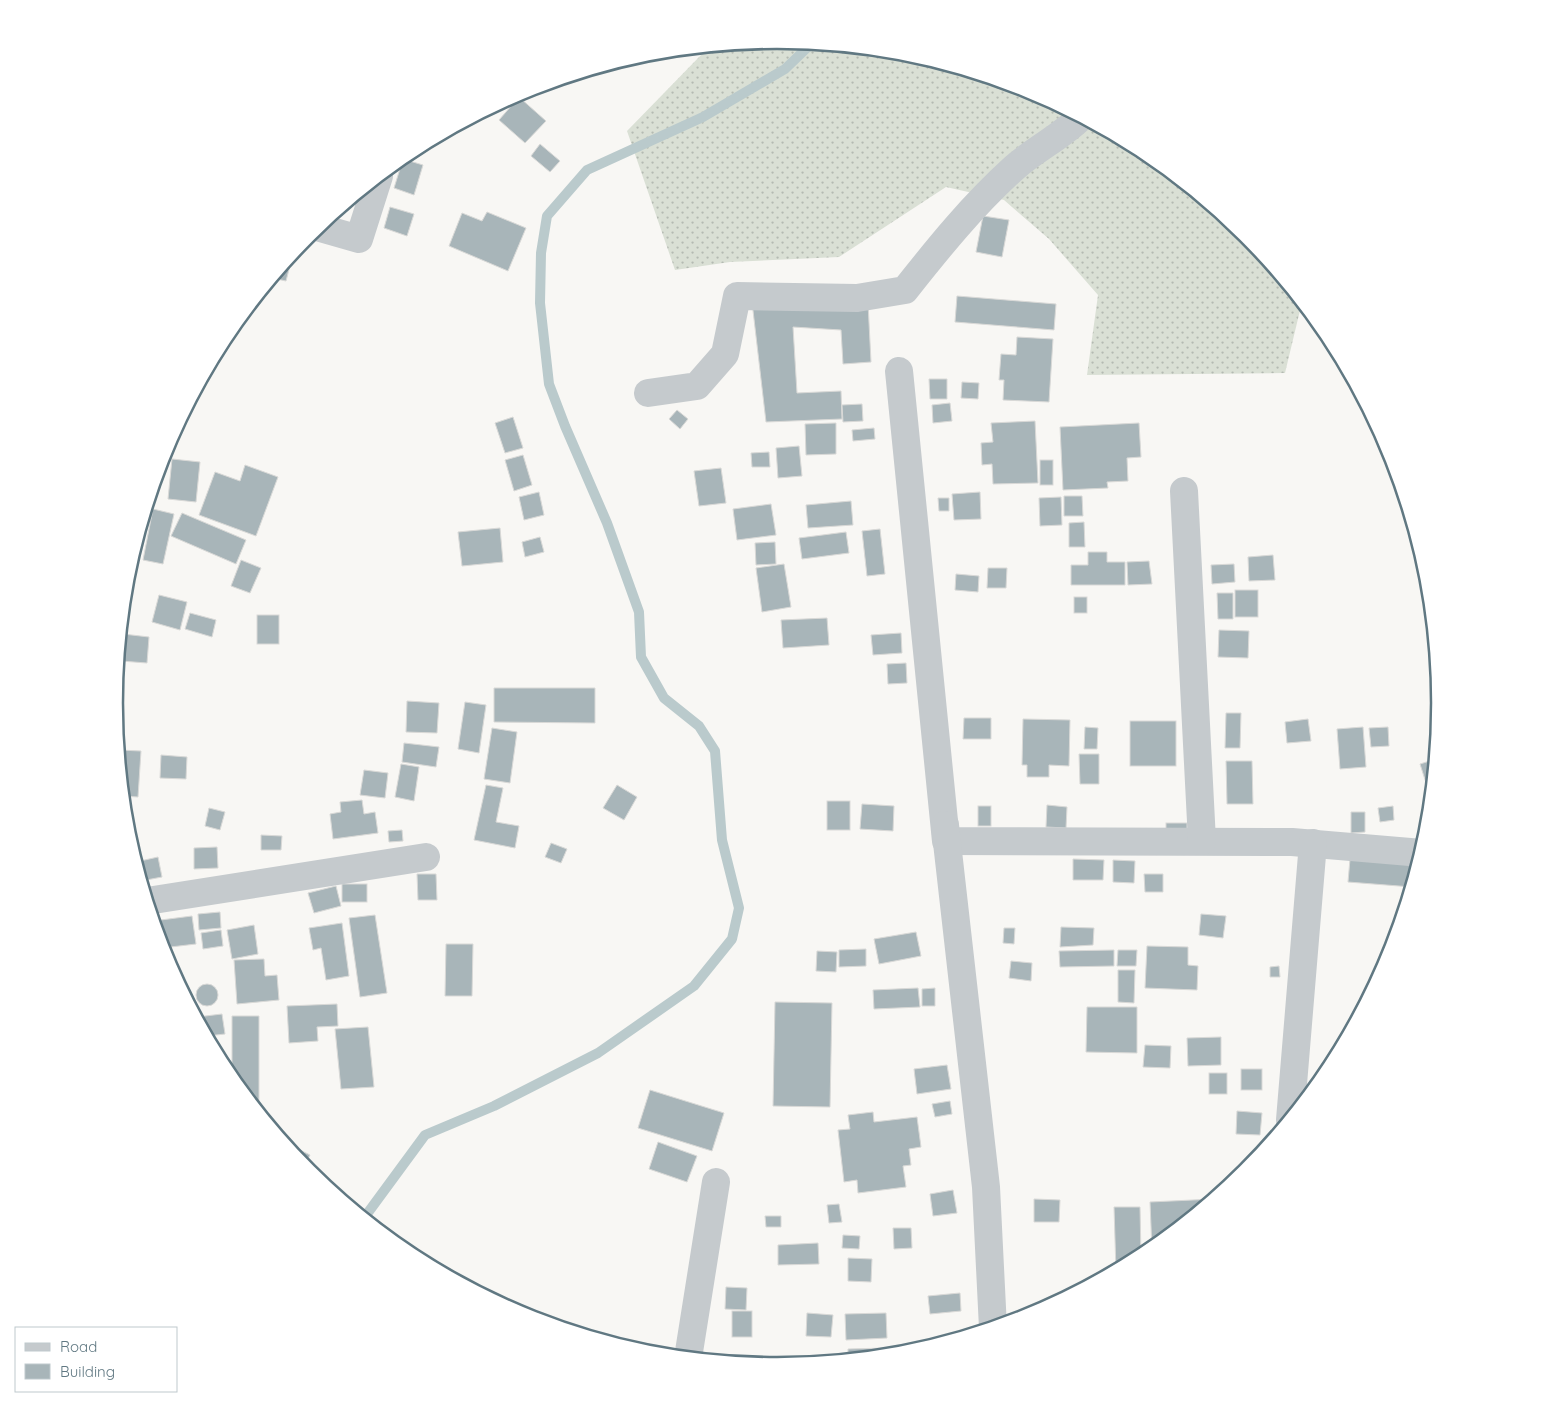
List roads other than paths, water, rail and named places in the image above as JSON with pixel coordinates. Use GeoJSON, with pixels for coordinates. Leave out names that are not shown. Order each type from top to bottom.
{"type":"FeatureCollection","features":[{"type":"Feature","properties":{"kind":"street"},"geometry":{"type":"LineString","coordinates":[[648,393],[697,386],[725,354],[737,296],[857,298],[905,290],[960,220],[1016,166],[1073,125]]}},
{"type":"Feature","properties":{"kind":"street"},"geometry":{"type":"LineString","coordinates":[[326,230],[359,238],[375,187]]}},
{"type":"Feature","properties":{"kind":"street"},"geometry":{"type":"LineString","coordinates":[[899,371],[946,841],[986,1187],[994,1322]]}},
{"type":"Feature","properties":{"kind":"street"},"geometry":{"type":"LineString","coordinates":[[1184,491],[1202,841]]}},
{"type":"Feature","properties":{"kind":"street"},"geometry":{"type":"LineString","coordinates":[[942,673],[946,841]]}},
{"type":"Feature","properties":{"kind":"street"},"geometry":{"type":"LineString","coordinates":[[946,841],[1313,843],[1415,852]]}},
{"type":"Feature","properties":{"kind":"street"},"geometry":{"type":"LineString","coordinates":[[1291,1109],[1313,843]]}},
{"type":"Feature","properties":{"kind":"street"},"geometry":{"type":"LineString","coordinates":[[153,900],[426,858]]}},
{"type":"Feature","properties":{"kind":"street"},"geometry":{"type":"LineString","coordinates":[[689,1352],[716,1182]]}},
{"type":"Feature","properties":{"kind":"waterway"},"geometry":{"type":"LineString","coordinates":[[367,1213],[425,1135],[494,1106],[598,1053],[694,986],[732,939],[739,908],[722,840],[715,751],[699,726],[664,698],[641,657],[639,612],[607,523],[549,384],[540,303],[541,253],[547,216],[587,170],[703,117],[785,69],[805,50]]}}]}
